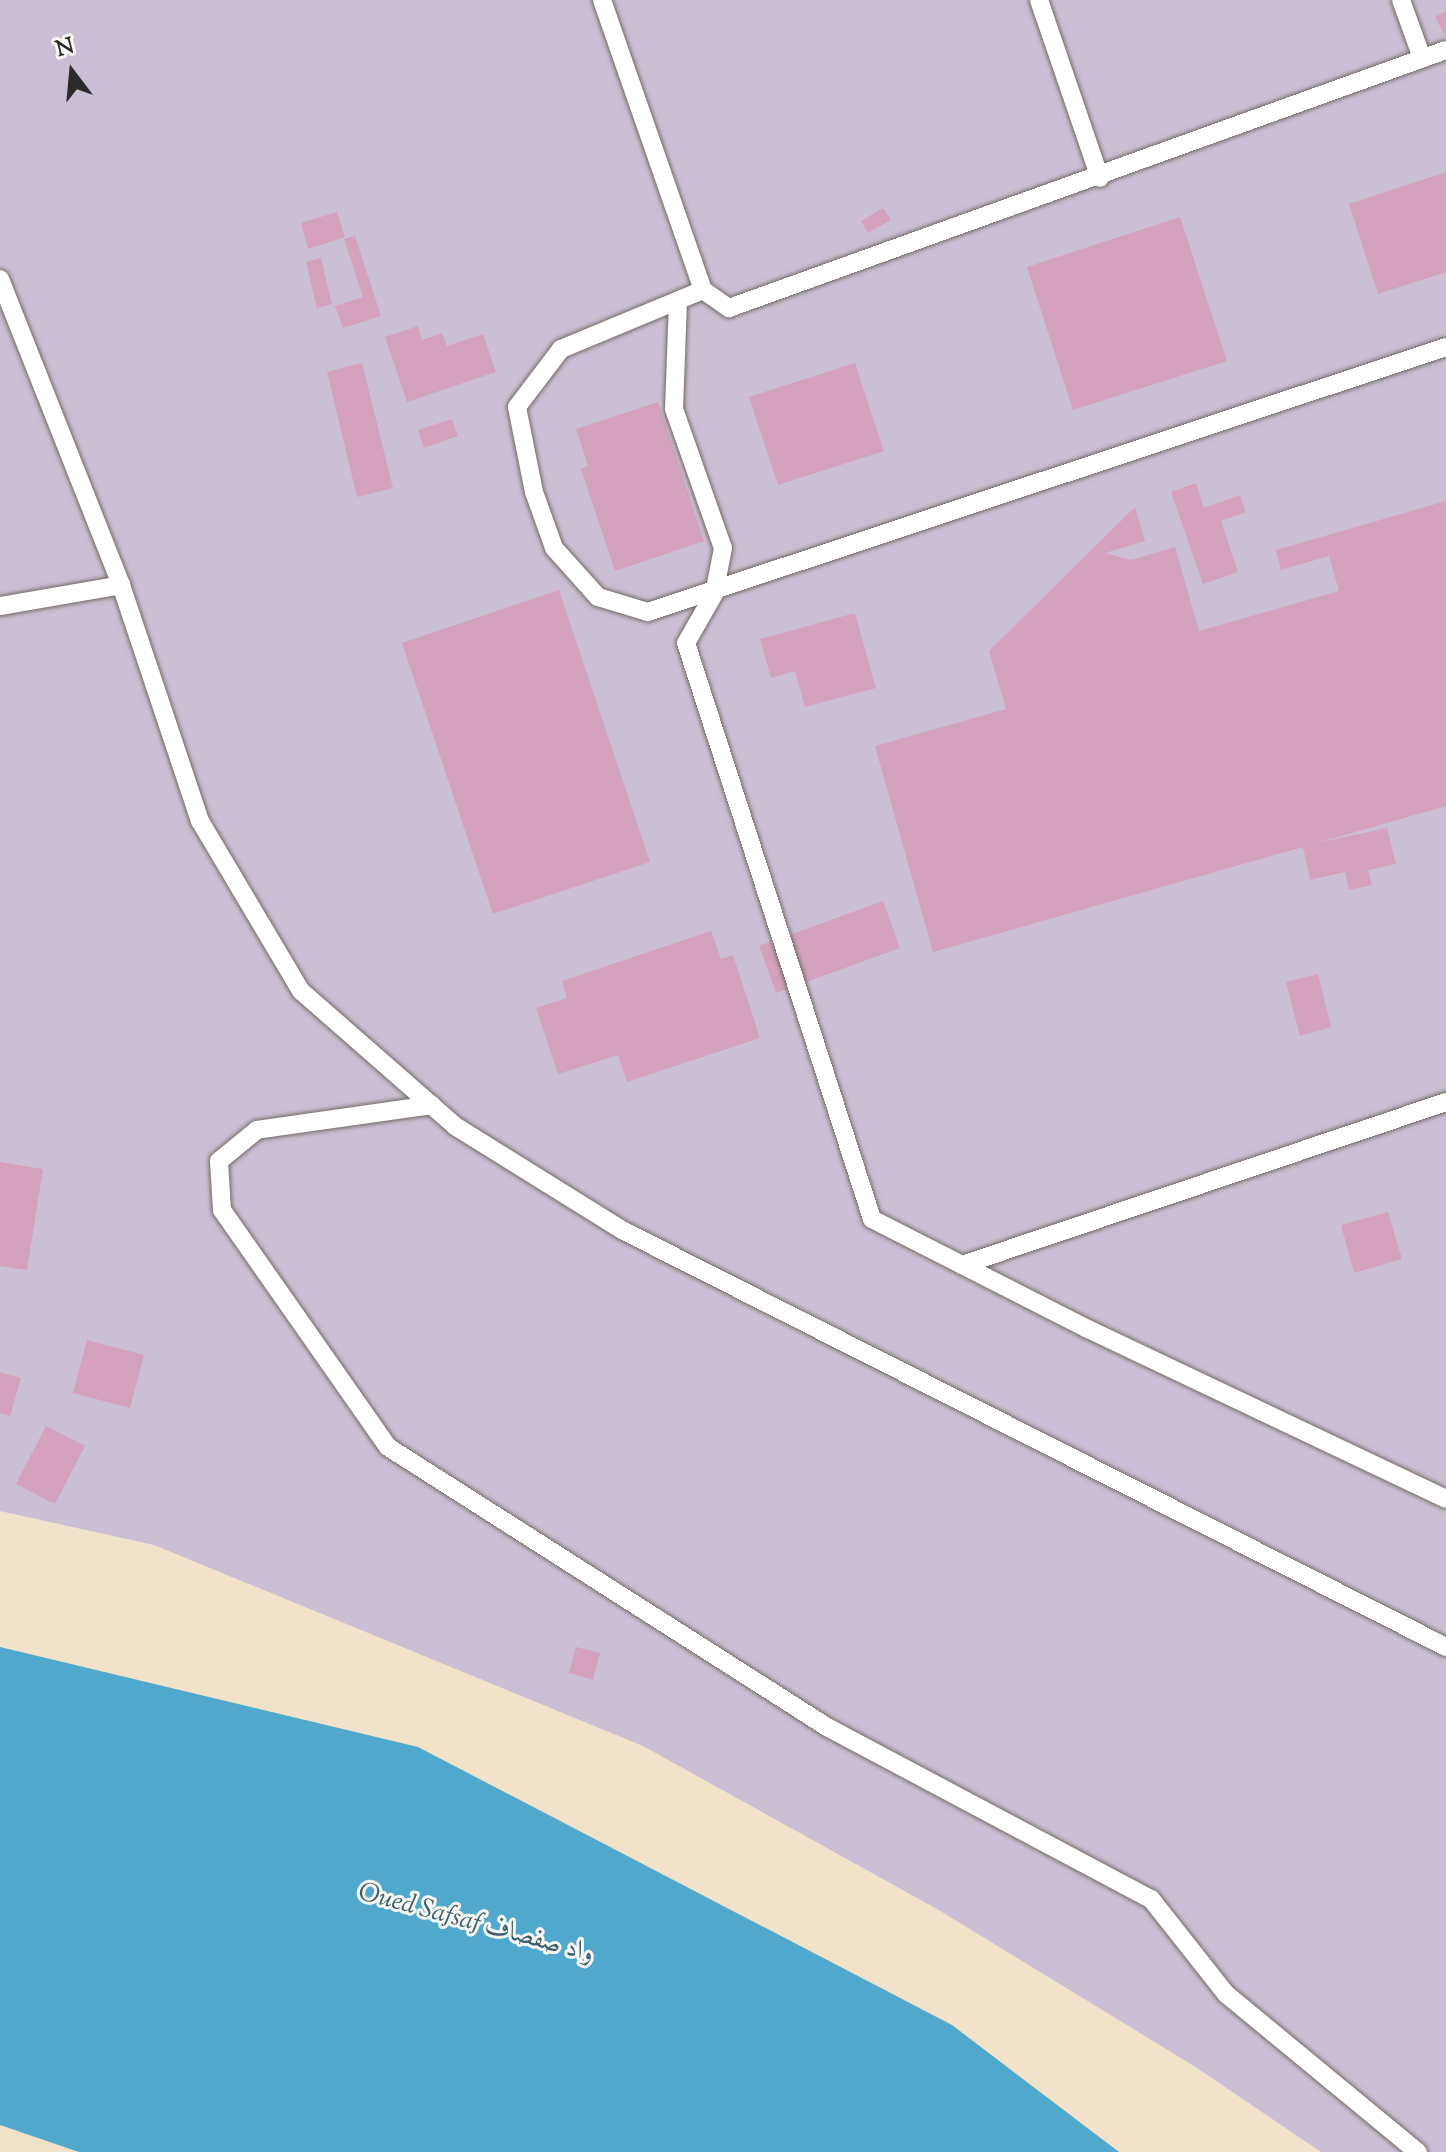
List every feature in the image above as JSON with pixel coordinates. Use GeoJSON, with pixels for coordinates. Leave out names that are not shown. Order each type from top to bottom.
{"type":"FeatureCollection","features":[{"type":"Feature","properties":{"kind":"lane"},"geometry":{"type":"LineString","coordinates":[[602,0],[703,290],[729,308],[1100,178],[1446,50]]}},
{"type":"Feature","properties":{"kind":"lane"},"geometry":{"type":"LineString","coordinates":[[1039,0],[1100,178]]}},
{"type":"Feature","properties":{"kind":"lane"},"geometry":{"type":"LineString","coordinates":[[1401,0],[1422,58]]}},
{"type":"Feature","properties":{"kind":"lane"},"geometry":{"type":"LineString","coordinates":[[0,279],[121,585],[200,821],[301,991],[455,1126],[622,1230],[1446,1647]]}},
{"type":"Feature","properties":{"kind":"lane"},"geometry":{"type":"LineString","coordinates":[[703,290],[561,349],[517,407],[534,492],[554,548],[598,597],[648,612],[714,594],[1446,347]]}},
{"type":"Feature","properties":{"kind":"lane"},"geometry":{"type":"LineString","coordinates":[[678,301],[674,409],[723,548],[714,594],[686,643],[872,1219],[1446,1499]]}},
{"type":"Feature","properties":{"kind":"lane"},"geometry":{"type":"LineString","coordinates":[[0,606],[121,585]]}},
{"type":"Feature","properties":{"kind":"lane"},"geometry":{"type":"LineString","coordinates":[[962,1265],[1446,1102]]}},
{"type":"Feature","properties":{"kind":"lane"},"geometry":{"type":"LineString","coordinates":[[432,1105],[257,1130],[219,1161],[222,1210],[388,1447],[827,1727],[1151,1899],[1226,1994],[1418,2152]]}},
{"type":"Feature","properties":{"kind":"shaded area"},"geometry":{"type":"Polygon","coordinates":[[[0,0],[1446,0],[1446,2152],[1321,2152],[1194,2066],[937,1909],[643,1746],[154,1545],[0,1511],[0,0]]]}},
{"type":"Feature","properties":{"kind":"water","name":"Oued Safsaf واد صفصاف"},"geometry":{"type":"Polygon","coordinates":[[[0,1647],[418,1747],[952,2025],[1119,2152],[79,2152],[0,2125],[0,1647]]]}},
{"type":"Feature","properties":{"kind":"building"},"geometry":{"type":"Polygon","coordinates":[[[1446,11],[1446,38],[1435,17],[1446,11]]]}},
{"type":"Feature","properties":{"kind":"building"},"geometry":{"type":"Polygon","coordinates":[[[1446,172],[1446,272],[1378,294],[1349,204],[1446,172]]]}},
{"type":"Feature","properties":{"kind":"building"},"geometry":{"type":"Polygon","coordinates":[[[883,208],[891,220],[868,233],[861,221],[883,208]]]}},
{"type":"Feature","properties":{"kind":"building"},"geometry":{"type":"Polygon","coordinates":[[[337,212],[345,237],[308,249],[301,223],[337,212]]]}},
{"type":"Feature","properties":{"kind":"building"},"geometry":{"type":"Polygon","coordinates":[[[1180,217],[1227,361],[1073,410],[1027,267],[1180,217]]]}},
{"type":"Feature","properties":{"kind":"building"},"geometry":{"type":"Polygon","coordinates":[[[355,236],[381,316],[343,328],[335,306],[363,297],[344,239],[355,236]]]}},
{"type":"Feature","properties":{"kind":"building"},"geometry":{"type":"Polygon","coordinates":[[[321,258],[332,304],[317,308],[306,262],[321,258]]]}},
{"type":"Feature","properties":{"kind":"building"},"geometry":{"type":"Polygon","coordinates":[[[418,326],[422,340],[442,333],[447,346],[483,334],[496,372],[407,402],[385,337],[418,326]]]}},
{"type":"Feature","properties":{"kind":"building"},"geometry":{"type":"Polygon","coordinates":[[[362,363],[393,488],[357,497],[327,372],[362,363]]]}},
{"type":"Feature","properties":{"kind":"building"},"geometry":{"type":"Polygon","coordinates":[[[855,363],[884,451],[778,485],[749,397],[855,363]]]}},
{"type":"Feature","properties":{"kind":"building"},"geometry":{"type":"Polygon","coordinates":[[[658,402],[704,541],[615,571],[581,469],[588,466],[576,429],[658,402]]]}},
{"type":"Feature","properties":{"kind":"building"},"geometry":{"type":"Polygon","coordinates":[[[452,419],[458,436],[424,448],[418,430],[452,419]]]}},
{"type":"Feature","properties":{"kind":"building"},"geometry":{"type":"Polygon","coordinates":[[[1196,483],[1204,508],[1240,495],[1246,512],[1221,521],[1238,572],[1203,584],[1171,492],[1196,483]]]}},
{"type":"Feature","properties":{"kind":"building"},"geometry":{"type":"Polygon","coordinates":[[[1446,501],[1446,806],[1317,843],[1387,828],[1396,864],[1368,870],[1372,885],[1349,890],[1345,872],[1310,880],[1303,847],[933,952],[875,746],[1006,709],[989,651],[1135,507],[1145,541],[1105,553],[1131,560],[1175,547],[1199,631],[1339,591],[1329,556],[1281,570],[1276,550],[1446,501]]]}},
{"type":"Feature","properties":{"kind":"building"},"geometry":{"type":"Polygon","coordinates":[[[559,590],[650,862],[493,914],[402,643],[559,590]]]}},
{"type":"Feature","properties":{"kind":"building"},"geometry":{"type":"Polygon","coordinates":[[[855,613],[876,688],[805,707],[795,671],[771,678],[760,639],[855,613]]]}},
{"type":"Feature","properties":{"kind":"building"},"geometry":{"type":"Polygon","coordinates":[[[883,901],[900,948],[776,993],[759,946],[883,901]]]}},
{"type":"Feature","properties":{"kind":"building"},"geometry":{"type":"Polygon","coordinates":[[[711,931],[721,959],[733,955],[760,1038],[627,1082],[618,1055],[558,1074],[536,1008],[567,998],[562,981],[711,931]]]}},
{"type":"Feature","properties":{"kind":"building"},"geometry":{"type":"Polygon","coordinates":[[[1318,974],[1331,1027],[1300,1036],[1286,982],[1318,974]]]}},
{"type":"Feature","properties":{"kind":"building"},"geometry":{"type":"Polygon","coordinates":[[[0,1162],[43,1169],[27,1270],[0,1266],[0,1162]]]}},
{"type":"Feature","properties":{"kind":"building"},"geometry":{"type":"Polygon","coordinates":[[[1388,1212],[1402,1259],[1354,1273],[1341,1225],[1388,1212]]]}},
{"type":"Feature","properties":{"kind":"building"},"geometry":{"type":"Polygon","coordinates":[[[87,1340],[144,1355],[130,1408],[73,1393],[87,1340]]]}},
{"type":"Feature","properties":{"kind":"building"},"geometry":{"type":"Polygon","coordinates":[[[0,1372],[21,1378],[10,1416],[0,1413],[0,1372]]]}},
{"type":"Feature","properties":{"kind":"building"},"geometry":{"type":"Polygon","coordinates":[[[46,1426],[85,1446],[55,1504],[16,1484],[46,1426]]]}},
{"type":"Feature","properties":{"kind":"building"},"geometry":{"type":"Polygon","coordinates":[[[576,1647],[600,1653],[593,1680],[569,1673],[576,1647]]]}}]}
